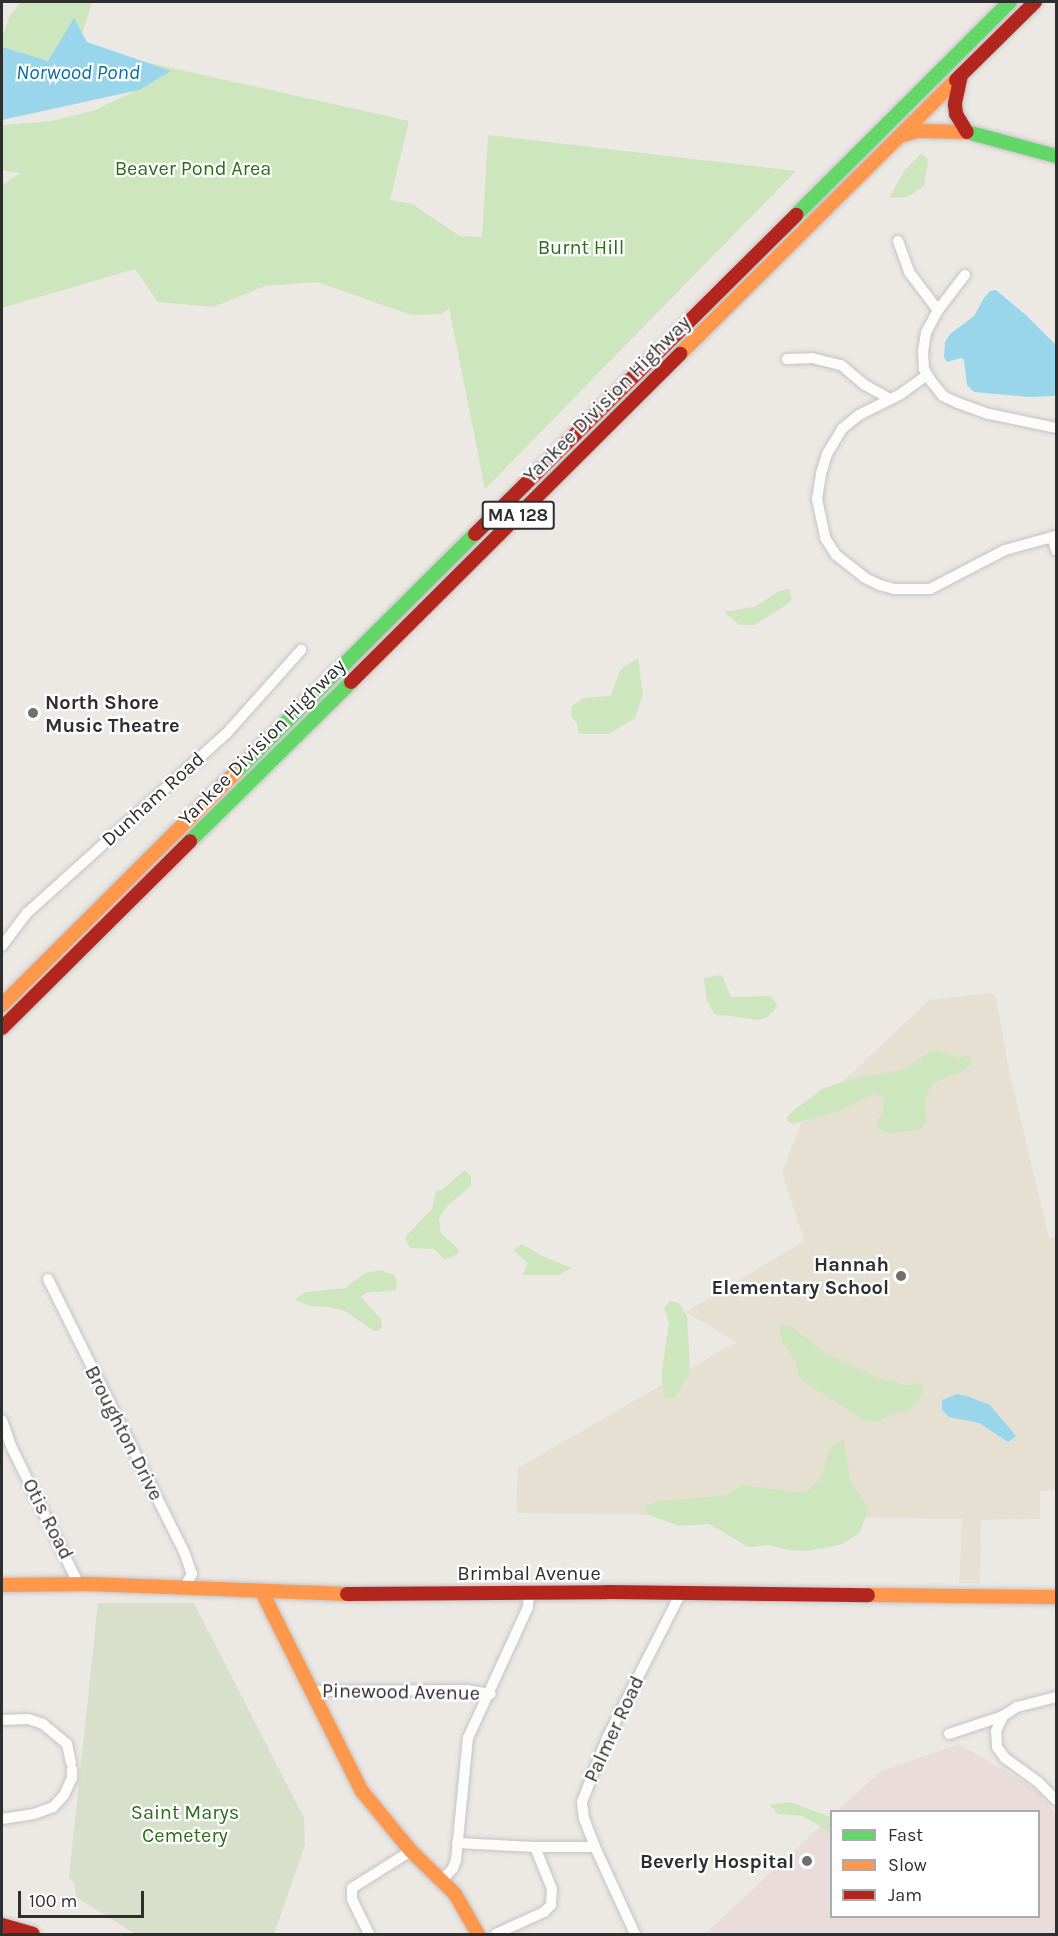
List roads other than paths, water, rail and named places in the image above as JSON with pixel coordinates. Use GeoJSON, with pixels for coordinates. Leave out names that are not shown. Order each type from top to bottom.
{"type":"FeatureCollection","features":[{"type":"Feature","properties":{"kind":"main road"},"geometry":{"type":"LineString","coordinates":[[988,23],[1003,2]]}},
{"type":"Feature","properties":{"kind":"main road","name":"Yankee Division Highway"},"geometry":{"type":"LineString","coordinates":[[2,1005],[1010,2]]}},
{"type":"Feature","properties":{"kind":"main road","name":"Yankee Division Highway"},"geometry":{"type":"LineString","coordinates":[[2,1028],[1035,2]]}},
{"type":"Feature","properties":{"kind":"main road"},"geometry":{"type":"LineString","coordinates":[[962,74],[955,104],[956,114],[967,132]]}},
{"type":"Feature","properties":{"kind":"main road"},"geometry":{"type":"LineString","coordinates":[[898,137],[918,131],[967,132],[1056,156]]}},
{"type":"Feature","properties":{"kind":"main road"},"geometry":{"type":"LineString","coordinates":[[2,1040],[45,986]]}},
{"type":"Feature","properties":{"kind":"main road","name":"Brimbal Avenue"},"geometry":{"type":"LineString","coordinates":[[2,1585],[80,1585],[262,1592],[1056,1597]]}},
{"type":"Feature","properties":{"kind":"main road"},"geometry":{"type":"LineString","coordinates":[[262,1592],[361,1790],[411,1851],[459,1899],[478,1935]]}},
{"type":"Feature","properties":{"kind":"main road"},"geometry":{"type":"LineString","coordinates":[[2,1925],[33,1935]]}},
{"type":"Feature","properties":{"kind":"street"},"geometry":{"type":"LineString","coordinates":[[898,241],[909,272],[938,310]]}},
{"type":"Feature","properties":{"kind":"street"},"geometry":{"type":"LineString","coordinates":[[965,275],[938,310],[926,333],[922,351],[927,375],[943,396],[958,403],[989,414],[1056,428]]}},
{"type":"Feature","properties":{"kind":"street"},"geometry":{"type":"LineString","coordinates":[[787,359],[812,358],[841,365],[865,385],[890,399]]}},
{"type":"Feature","properties":{"kind":"street"},"geometry":{"type":"LineString","coordinates":[[927,375],[890,399],[859,415],[842,429],[827,454],[820,474],[817,499],[825,538],[836,555],[865,578],[880,585],[894,589],[930,589],[1005,550],[1054,537],[1056,550]]}},
{"type":"Feature","properties":{"kind":"street","name":"Dunham Road"},"geometry":{"type":"LineString","coordinates":[[2,946],[27,913],[226,734],[301,650]]}},
{"type":"Feature","properties":{"kind":"street","name":"Broughton Drive"},"geometry":{"type":"LineString","coordinates":[[48,1279],[185,1554],[192,1574],[184,1588]]}},
{"type":"Feature","properties":{"kind":"street","name":"Otis Road"},"geometry":{"type":"LineString","coordinates":[[2,1420],[11,1446],[80,1585]]}},
{"type":"Feature","properties":{"kind":"street"},"geometry":{"type":"LineString","coordinates":[[442,1880],[454,1865],[468,1738],[491,1694],[528,1607],[529,1593]]}},
{"type":"Feature","properties":{"kind":"street","name":"Palmer Road"},"geometry":{"type":"LineString","coordinates":[[635,1935],[595,1847],[585,1819],[582,1802],[606,1738],[681,1593]]}},
{"type":"Feature","properties":{"kind":"street","name":"Pinewood Avenue"},"geometry":{"type":"LineString","coordinates":[[311,1691],[466,1690],[491,1694]]}},
{"type":"Feature","properties":{"kind":"street"},"geometry":{"type":"LineString","coordinates":[[949,1734],[1003,1716],[1017,1707],[1056,1697]]}},
{"type":"Feature","properties":{"kind":"street"},"geometry":{"type":"LineString","coordinates":[[1003,1716],[996,1731],[997,1747],[1005,1758],[1038,1782],[1056,1800]]}},
{"type":"Feature","properties":{"kind":"street"},"geometry":{"type":"LineString","coordinates":[[2,1720],[28,1719],[43,1724],[67,1744],[72,1778],[53,1807],[34,1815],[2,1819]]}},
{"type":"Feature","properties":{"kind":"street"},"geometry":{"type":"LineString","coordinates":[[457,1843],[535,1848],[595,1847]]}},
{"type":"Feature","properties":{"kind":"street"},"geometry":{"type":"LineString","coordinates":[[496,1935],[544,1912],[551,1905],[552,1888],[535,1848]]}},
{"type":"Feature","properties":{"kind":"street"},"geometry":{"type":"LineString","coordinates":[[369,1935],[352,1899],[352,1888],[411,1851]]}},
{"type":"Feature","properties":{"kind":"water","name":"Norwood Pond"},"geometry":{"type":"Polygon","coordinates":[[[74,18],[87,42],[171,71],[139,90],[2,120],[2,47],[48,61],[74,18]]]}},
{"type":"Feature","properties":{"kind":"water"},"geometry":{"type":"Polygon","coordinates":[[[996,290],[1056,345],[1056,396],[1029,397],[974,392],[967,385],[964,360],[961,358],[947,362],[944,357],[945,342],[950,334],[974,316],[984,298],[990,291],[996,290]]]}},
{"type":"Feature","properties":{"kind":"water"},"geometry":{"type":"Polygon","coordinates":[[[957,1394],[990,1405],[1016,1436],[1008,1442],[979,1423],[949,1417],[942,1410],[942,1400],[957,1394]]]}},
{"type":"Feature","properties":{"kind":"place","name":"North Shore Music Theatre"},"geometry":{"type":"Point","coordinates":[33,713]}},
{"type":"Feature","properties":{"kind":"place","name":"Hannah Elementary School"},"geometry":{"type":"Point","coordinates":[901,1276]}},
{"type":"Feature","properties":{"kind":"place","name":"Beverly Hospital"},"geometry":{"type":"Point","coordinates":[807,1861]}},
{"type":"Feature","properties":{"kind":"park label","name":"Beaver Pond Area"},"geometry":{"type":"Point","coordinates":[193,168]}},
{"type":"Feature","properties":{"kind":"park label","name":"Burnt Hill"},"geometry":{"type":"Point","coordinates":[581,247]}},
{"type":"Feature","properties":{"kind":"park label","name":"Saint Marys Cemetery"},"geometry":{"type":"Point","coordinates":[185,1824]}}]}
